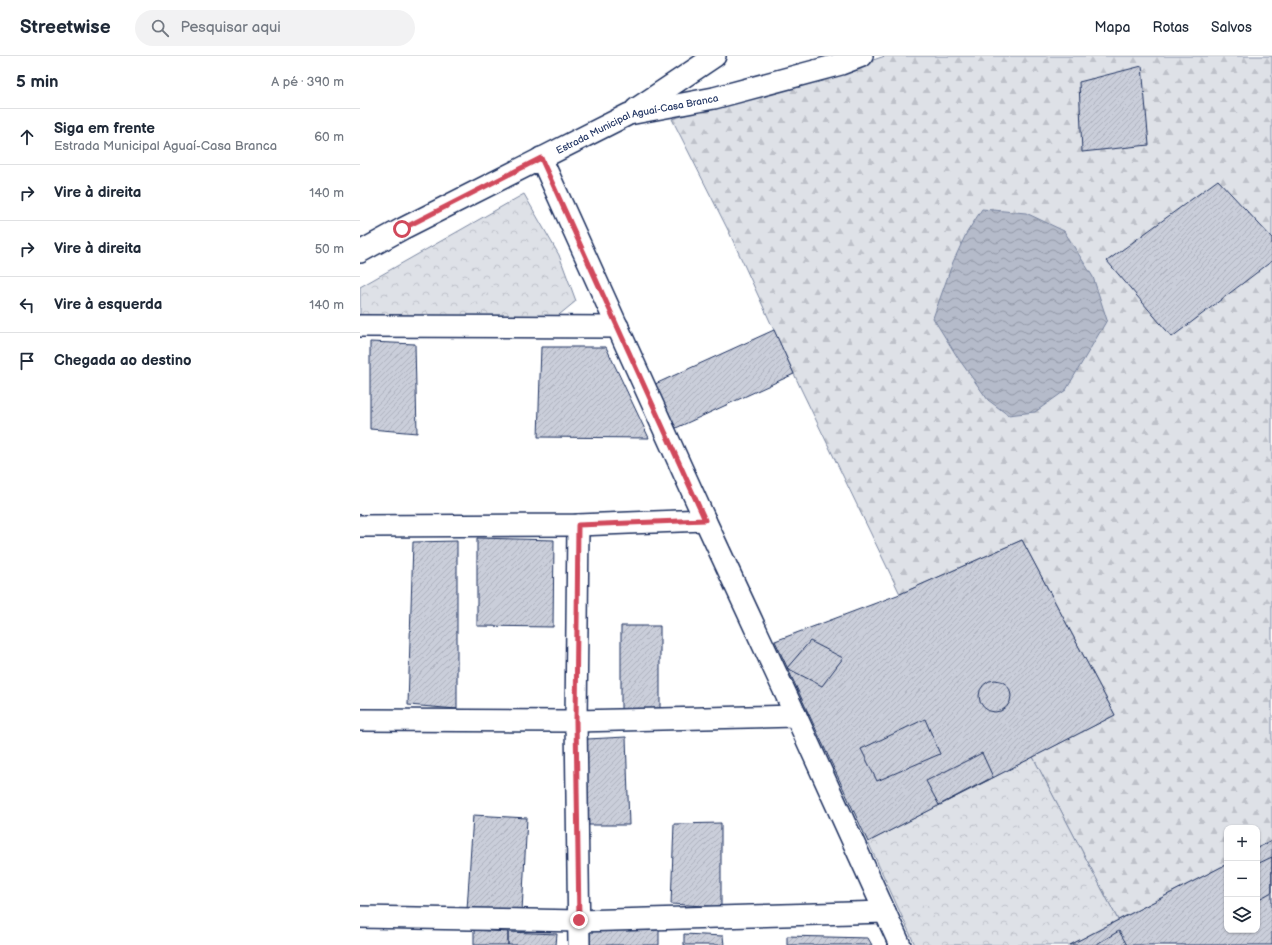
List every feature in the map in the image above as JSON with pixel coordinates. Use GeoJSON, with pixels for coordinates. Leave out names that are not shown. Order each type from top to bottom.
{"type":"FeatureCollection","features":[{"type":"Feature","properties":{"kind":"street"},"geometry":{"type":"LineString","coordinates":[[629,114],[715,56]]}},
{"type":"Feature","properties":{"kind":"street","name":"Estrada Municipal Aguaí-Casa Branca"},"geometry":{"type":"LineString","coordinates":[[360,252],[402,229],[629,114],[714,98],[841,64],[862,56]]}},
{"type":"Feature","properties":{"kind":"street"},"geometry":{"type":"LineString","coordinates":[[541,158],[900,945]]}},
{"type":"Feature","properties":{"kind":"street"},"geometry":{"type":"LineString","coordinates":[[360,326],[618,327]]}},
{"type":"Feature","properties":{"kind":"street"},"geometry":{"type":"LineString","coordinates":[[360,526],[578,525],[705,520]]}},
{"type":"Feature","properties":{"kind":"street"},"geometry":{"type":"LineString","coordinates":[[578,525],[576,721],[579,945]]}},
{"type":"Feature","properties":{"kind":"street"},"geometry":{"type":"LineString","coordinates":[[360,720],[576,721],[796,716]]}},
{"type":"Feature","properties":{"kind":"street"},"geometry":{"type":"LineString","coordinates":[[360,917],[579,920],[885,912]]}},
{"type":"Feature","properties":{"kind":"green space"},"geometry":{"type":"Polygon","coordinates":[[[885,56],[1272,56],[1272,841],[1260,847],[1260,825],[1224,825],[1224,866],[1118,920],[1033,757],[1115,715],[1022,540],[900,594],[801,389],[729,232],[672,119],[760,92],[811,81],[885,56]]]}},
{"type":"Feature","properties":{"kind":"green space"},"geometry":{"type":"Polygon","coordinates":[[[524,194],[559,255],[576,301],[554,319],[360,317],[360,287],[524,194]]]}},
{"type":"Feature","properties":{"kind":"green space"},"geometry":{"type":"Polygon","coordinates":[[[1033,757],[1118,920],[1070,945],[915,945],[868,842],[1033,757]]]}},
{"type":"Feature","properties":{"kind":"water"},"geometry":{"type":"Polygon","coordinates":[[[982,209],[1026,213],[1064,231],[1093,277],[1107,320],[1066,390],[1035,412],[1008,415],[988,400],[958,358],[933,318],[953,262],[966,234],[982,209]]]}},
{"type":"Feature","properties":{"kind":"building"},"geometry":{"type":"Polygon","coordinates":[[[1142,66],[1149,145],[1082,152],[1079,82],[1142,66]]]}},
{"type":"Feature","properties":{"kind":"building"},"geometry":{"type":"Polygon","coordinates":[[[1218,180],[1272,238],[1272,261],[1172,337],[1107,261],[1218,180]]]}},
{"type":"Feature","properties":{"kind":"building"},"geometry":{"type":"Polygon","coordinates":[[[774,330],[794,374],[676,428],[653,385],[774,330]]]}},
{"type":"Feature","properties":{"kind":"building"},"geometry":{"type":"Polygon","coordinates":[[[370,342],[415,344],[417,433],[370,429],[370,342]]]}},
{"type":"Feature","properties":{"kind":"building"},"geometry":{"type":"Polygon","coordinates":[[[541,347],[606,347],[649,438],[538,437],[541,347]]]}},
{"type":"Feature","properties":{"kind":"building"},"geometry":{"type":"Polygon","coordinates":[[[477,538],[554,540],[553,627],[477,626],[477,538]]]}},
{"type":"Feature","properties":{"kind":"building"},"geometry":{"type":"Polygon","coordinates":[[[1022,540],[1115,715],[868,842],[775,641],[900,594],[1022,540]]]}},
{"type":"Feature","properties":{"kind":"building"},"geometry":{"type":"Polygon","coordinates":[[[457,541],[457,709],[408,705],[413,542],[457,541]]]}},
{"type":"Feature","properties":{"kind":"building"},"geometry":{"type":"Polygon","coordinates":[[[621,626],[660,626],[660,710],[621,711],[621,626]]]}},
{"type":"Feature","properties":{"kind":"building"},"geometry":{"type":"Polygon","coordinates":[[[810,641],[843,658],[822,686],[787,668],[810,641]]]}},
{"type":"Feature","properties":{"kind":"building"},"geometry":{"type":"Polygon","coordinates":[[[992,680],[998,680],[1007,684],[1011,696],[1007,708],[998,712],[992,712],[983,708],[979,699],[979,693],[983,684],[992,680]]]}},
{"type":"Feature","properties":{"kind":"building"},"geometry":{"type":"Polygon","coordinates":[[[925,719],[940,754],[877,781],[861,749],[925,719]]]}},
{"type":"Feature","properties":{"kind":"building"},"geometry":{"type":"Polygon","coordinates":[[[626,737],[629,825],[588,825],[587,739],[626,737]]]}},
{"type":"Feature","properties":{"kind":"building"},"geometry":{"type":"Polygon","coordinates":[[[982,753],[993,777],[939,805],[926,781],[982,753]]]}},
{"type":"Feature","properties":{"kind":"building"},"geometry":{"type":"Polygon","coordinates":[[[473,815],[527,818],[522,911],[467,910],[473,815]]]}},
{"type":"Feature","properties":{"kind":"building"},"geometry":{"type":"Polygon","coordinates":[[[721,823],[721,907],[671,904],[674,824],[721,823]]]}},
{"type":"Feature","properties":{"kind":"building"},"geometry":{"type":"Polygon","coordinates":[[[1272,841],[1272,945],[1070,945],[1224,866],[1224,933],[1260,933],[1260,847],[1272,841]]]}},
{"type":"Feature","properties":{"kind":"building"},"geometry":{"type":"Polygon","coordinates":[[[1272,857],[1272,892],[1260,898],[1260,897],[1260,863],[1272,857]]]}},
{"type":"Feature","properties":{"kind":"building"},"geometry":{"type":"Polygon","coordinates":[[[474,930],[508,932],[508,945],[474,945],[474,930]]]}},
{"type":"Feature","properties":{"kind":"building"},"geometry":{"type":"Polygon","coordinates":[[[590,930],[659,930],[659,945],[590,945],[590,930]]]}},
{"type":"Feature","properties":{"kind":"building"},"geometry":{"type":"Polygon","coordinates":[[[1119,931],[1127,945],[1095,945],[1119,931]]]}},
{"type":"Feature","properties":{"kind":"building"},"geometry":{"type":"Polygon","coordinates":[[[508,932],[557,934],[556,945],[508,945],[508,932]]]}},
{"type":"Feature","properties":{"kind":"building"},"geometry":{"type":"Polygon","coordinates":[[[684,934],[723,936],[724,945],[684,945],[684,934]]]}},
{"type":"Feature","properties":{"kind":"building"},"geometry":{"type":"Polygon","coordinates":[[[787,936],[868,938],[872,945],[787,945],[787,936]]]}},
{"type":"Feature","properties":{"kind":"route"},"geometry":{"type":"LineString","coordinates":[[402,229],[541,158],[705,520],[578,525],[576,721],[579,920]]}}]}
